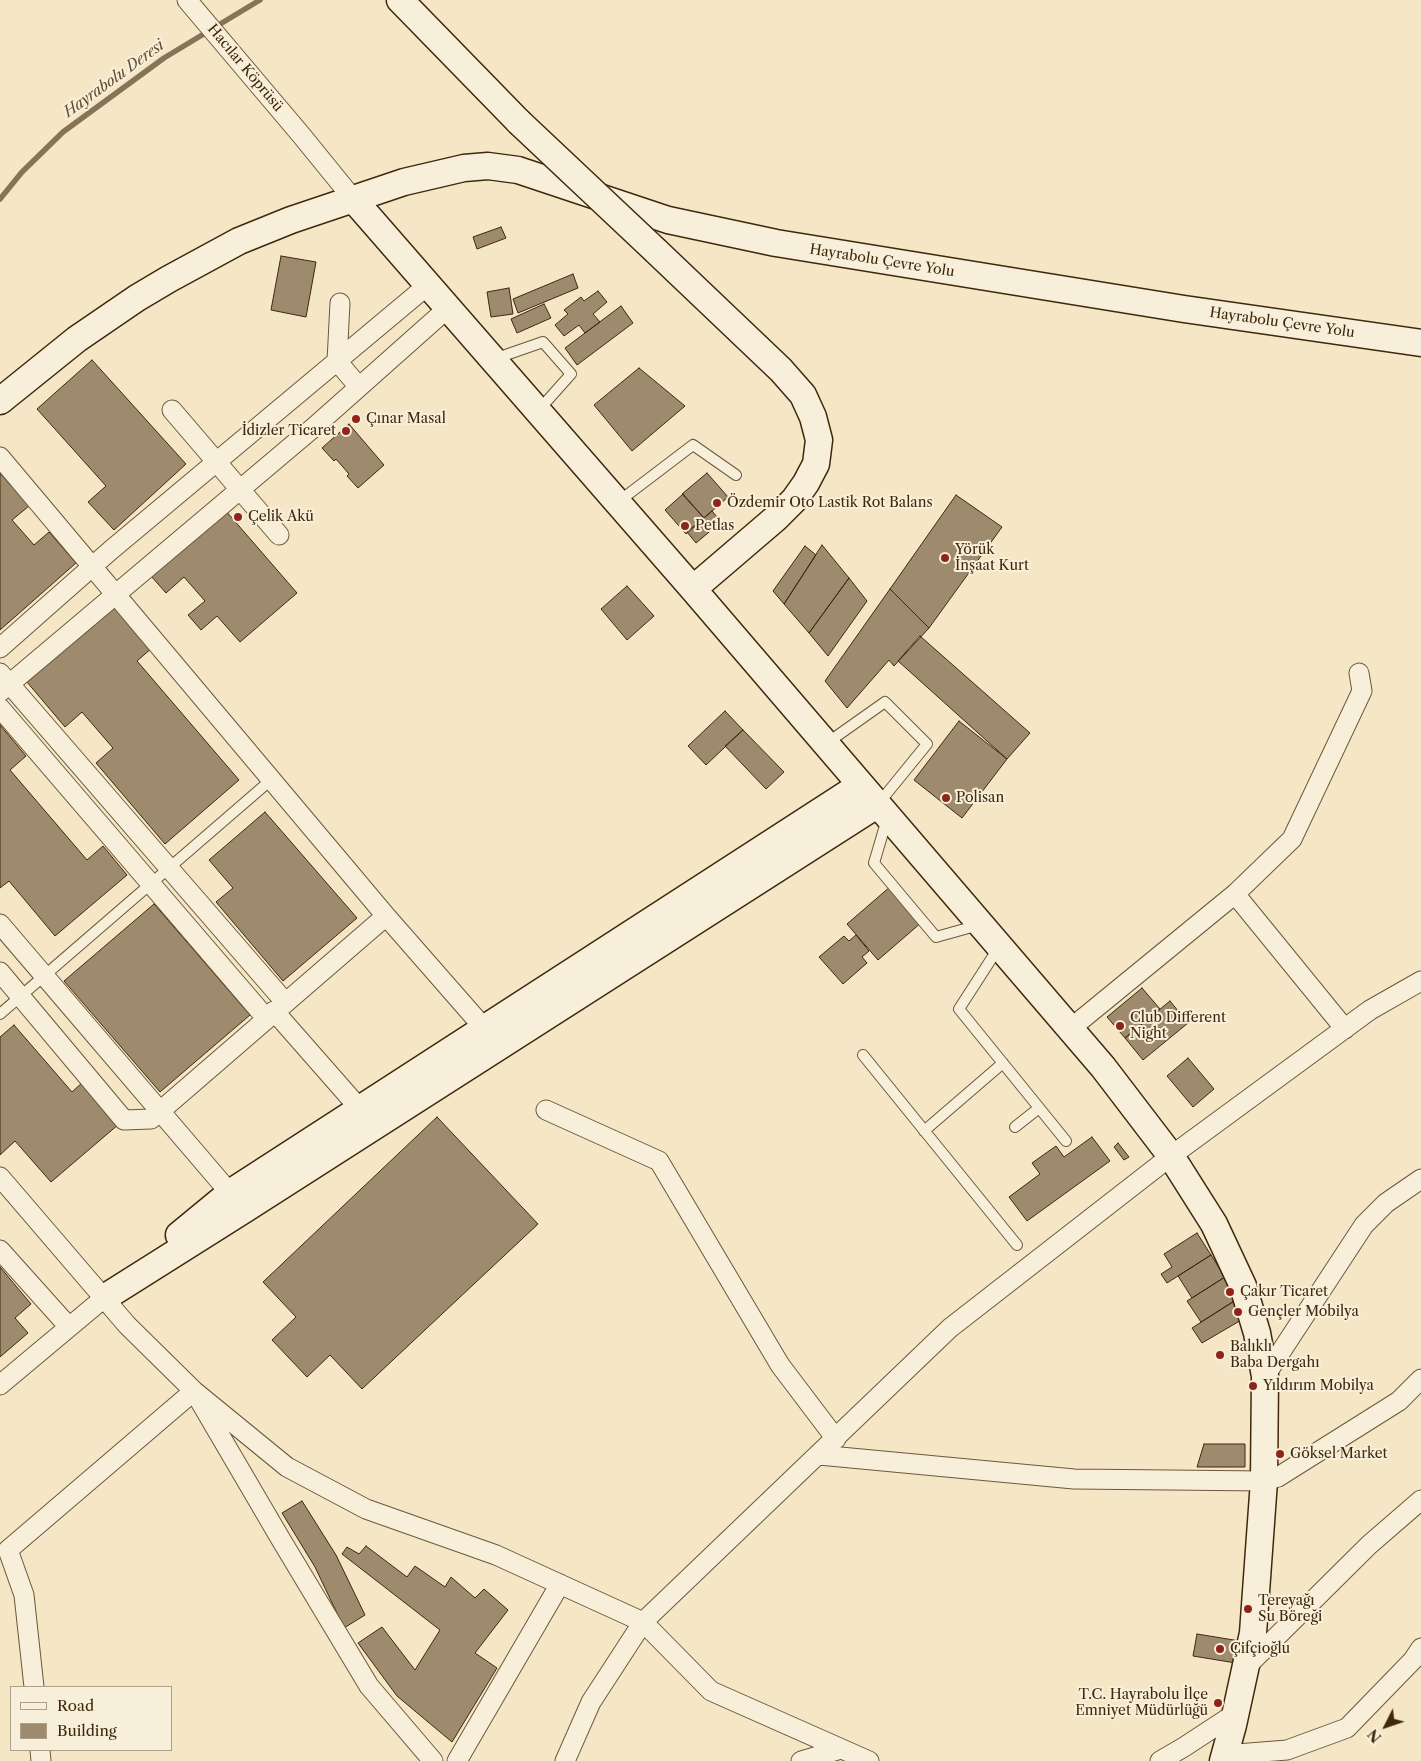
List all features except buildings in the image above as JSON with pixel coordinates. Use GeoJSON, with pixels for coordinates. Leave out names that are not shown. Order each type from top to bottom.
{"type":"FeatureCollection","features":[{"type":"Feature","properties":{"kind":"main road"},"geometry":{"type":"LineString","coordinates":[[400,0],[519,122],[781,370],[803,395],[813,417],[820,440],[816,464],[806,483],[794,500],[776,518],[693,589]]}},
{"type":"Feature","properties":{"kind":"main road","name":"Hayrabolu Çevre Yolu"},"geometry":{"type":"LineString","coordinates":[[0,401],[77,339],[169,279],[239,241],[291,220],[404,182],[464,168],[488,166],[518,170],[668,220],[776,243],[1164,306],[1421,343]]}},
{"type":"Feature","properties":{"kind":"main road"},"geometry":{"type":"LineString","coordinates":[[354,200],[693,589],[1103,1067],[1172,1156],[1214,1224],[1243,1286],[1257,1333],[1265,1376],[1264,1481],[1253,1633],[1236,1713],[1224,1758]]}},
{"type":"Feature","properties":{"kind":"main road"},"geometry":{"type":"LineString","coordinates":[[104,1298],[230,1192],[861,785]]}},
{"type":"Feature","properties":{"kind":"main road"},"geometry":{"type":"LineString","coordinates":[[104,1298],[883,810]]}},
{"type":"Feature","properties":{"kind":"street","name":"Hacılar Köprüsü"},"geometry":{"type":"LineString","coordinates":[[187,0],[354,200]]}},
{"type":"Feature","properties":{"kind":"street"},"geometry":{"type":"LineString","coordinates":[[0,648],[92,567],[428,285]]}},
{"type":"Feature","properties":{"kind":"street"},"geometry":{"type":"LineString","coordinates":[[340,303],[337,361],[359,387]]}},
{"type":"Feature","properties":{"kind":"street"},"geometry":{"type":"LineString","coordinates":[[360,1109],[275,1010],[169,868],[3,683],[116,594],[240,490],[448,308]]}},
{"type":"Feature","properties":{"kind":"street"},"geometry":{"type":"LineString","coordinates":[[172,410],[279,535]]}},
{"type":"Feature","properties":{"kind":"street"},"geometry":{"type":"LineString","coordinates":[[0,457],[386,916],[484,1028]]}},
{"type":"Feature","properties":{"kind":"street"},"geometry":{"type":"LineString","coordinates":[[1070,1029],[1235,894],[1292,840],[1362,691],[1359,673]]}},
{"type":"Feature","properties":{"kind":"street"},"geometry":{"type":"LineString","coordinates":[[0,708],[150,884],[275,1010]]}},
{"type":"Feature","properties":{"kind":"street"},"geometry":{"type":"LineString","coordinates":[[1235,894],[1345,1029]]}},
{"type":"Feature","properties":{"kind":"street"},"geometry":{"type":"LineString","coordinates":[[0,972],[124,1120],[151,1118],[386,916]]}},
{"type":"Feature","properties":{"kind":"street"},"geometry":{"type":"LineString","coordinates":[[0,924],[230,1192]]}},
{"type":"Feature","properties":{"kind":"street"},"geometry":{"type":"LineString","coordinates":[[566,1761],[591,1702],[643,1622],[950,1328],[1172,1156],[1370,1010],[1421,982]]}},
{"type":"Feature","properties":{"kind":"street"},"geometry":{"type":"LineString","coordinates":[[546,1110],[659,1161],[780,1365],[836,1439]]}},
{"type":"Feature","properties":{"kind":"street"},"geometry":{"type":"LineString","coordinates":[[0,1177],[127,1325],[194,1391],[287,1467],[366,1509],[496,1555],[643,1622],[711,1692],[869,1761]]}},
{"type":"Feature","properties":{"kind":"street"},"geometry":{"type":"LineString","coordinates":[[1265,1376],[1364,1225],[1386,1203],[1421,1180]]}},
{"type":"Feature","properties":{"kind":"street"},"geometry":{"type":"LineString","coordinates":[[0,1250],[69,1327]]}},
{"type":"Feature","properties":{"kind":"street"},"geometry":{"type":"LineString","coordinates":[[0,1385],[104,1298]]}},
{"type":"Feature","properties":{"kind":"street"},"geometry":{"type":"LineString","coordinates":[[819,1455],[1074,1479],[1264,1481],[1278,1477],[1399,1401],[1421,1379]]}},
{"type":"Feature","properties":{"kind":"street"},"geometry":{"type":"LineString","coordinates":[[34,1686],[24,1595],[4,1546],[194,1391]]}},
{"type":"Feature","properties":{"kind":"street"},"geometry":{"type":"LineString","coordinates":[[194,1391],[369,1686],[433,1761]]}},
{"type":"Feature","properties":{"kind":"street"},"geometry":{"type":"LineString","coordinates":[[1245,1668],[1369,1545],[1421,1500]]}},
{"type":"Feature","properties":{"kind":"street"},"geometry":{"type":"LineString","coordinates":[[456,1761],[560,1584]]}},
{"type":"Feature","properties":{"kind":"street"},"geometry":{"type":"LineString","coordinates":[[1224,1758],[1287,1750],[1348,1728],[1413,1660],[1421,1648]]}},
{"type":"Feature","properties":{"kind":"street"},"geometry":{"type":"LineString","coordinates":[[1160,1761],[1236,1713]]}},
{"type":"Feature","properties":{"kind":"street"},"geometry":{"type":"LineString","coordinates":[[801,1761],[841,1749]]}},
{"type":"Feature","properties":{"kind":"lane"},"geometry":{"type":"LineString","coordinates":[[492,359],[543,342],[571,374],[538,412]]}},
{"type":"Feature","properties":{"kind":"lane"},"geometry":{"type":"LineString","coordinates":[[617,502],[693,445],[736,474]]}},
{"type":"Feature","properties":{"kind":"lane"},"geometry":{"type":"LineString","coordinates":[[826,744],[885,702],[927,744],[883,810],[874,863],[936,937],[981,924]]}},
{"type":"Feature","properties":{"kind":"lane"},"geometry":{"type":"LineString","coordinates":[[0,1014],[272,779]]}},
{"type":"Feature","properties":{"kind":"lane"},"geometry":{"type":"LineString","coordinates":[[999,946],[959,1009],[1066,1141]]}},
{"type":"Feature","properties":{"kind":"lane"},"geometry":{"type":"LineString","coordinates":[[863,1055],[1017,1245]]}},
{"type":"Feature","properties":{"kind":"lane"},"geometry":{"type":"LineString","coordinates":[[924,1131],[1003,1063]]}},
{"type":"Feature","properties":{"kind":"lane"},"geometry":{"type":"LineString","coordinates":[[1015,1127],[1040,1108]]}},
{"type":"Feature","properties":{"kind":"waterway","name":"Hayrabolu Deresi"},"geometry":{"type":"LineString","coordinates":[[0,199],[22,172],[63,132],[164,58],[260,0]]}},
{"type":"Feature","properties":{"kind":"place","name":"Çınar Masal"},"geometry":{"type":"Point","coordinates":[356,419]}},
{"type":"Feature","properties":{"kind":"place","name":"İdizler Ticaret"},"geometry":{"type":"Point","coordinates":[346,431]}},
{"type":"Feature","properties":{"kind":"place","name":"Özdemir Oto Lastik Rot Balans"},"geometry":{"type":"Point","coordinates":[717,503]}},
{"type":"Feature","properties":{"kind":"place","name":"Çelik Akü"},"geometry":{"type":"Point","coordinates":[238,517]}},
{"type":"Feature","properties":{"kind":"place","name":"Petlas"},"geometry":{"type":"Point","coordinates":[685,526]}},
{"type":"Feature","properties":{"kind":"place","name":"Yörük İnşaat Kurt"},"geometry":{"type":"Point","coordinates":[945,558]}},
{"type":"Feature","properties":{"kind":"place","name":"Polisan"},"geometry":{"type":"Point","coordinates":[946,798]}},
{"type":"Feature","properties":{"kind":"place","name":"Club Different Night"},"geometry":{"type":"Point","coordinates":[1120,1026]}},
{"type":"Feature","properties":{"kind":"place","name":"Çakır Ticaret"},"geometry":{"type":"Point","coordinates":[1230,1292]}},
{"type":"Feature","properties":{"kind":"place","name":"Gençler Mobilya"},"geometry":{"type":"Point","coordinates":[1238,1312]}},
{"type":"Feature","properties":{"kind":"place","name":"Balıklı Baba Dergahı"},"geometry":{"type":"Point","coordinates":[1220,1355]}},
{"type":"Feature","properties":{"kind":"place","name":"Yıldırım Mobilya"},"geometry":{"type":"Point","coordinates":[1253,1386]}},
{"type":"Feature","properties":{"kind":"place","name":"Göksel Market"},"geometry":{"type":"Point","coordinates":[1280,1454]}},
{"type":"Feature","properties":{"kind":"place","name":"Tereyağı Su Böreği"},"geometry":{"type":"Point","coordinates":[1248,1609]}},
{"type":"Feature","properties":{"kind":"place","name":"Çifçioğlu"},"geometry":{"type":"Point","coordinates":[1220,1649]}},
{"type":"Feature","properties":{"kind":"place","name":"T.C. Hayrabolu İlçe Emniyet Müdürlüğü"},"geometry":{"type":"Point","coordinates":[1218,1703]}}]}
